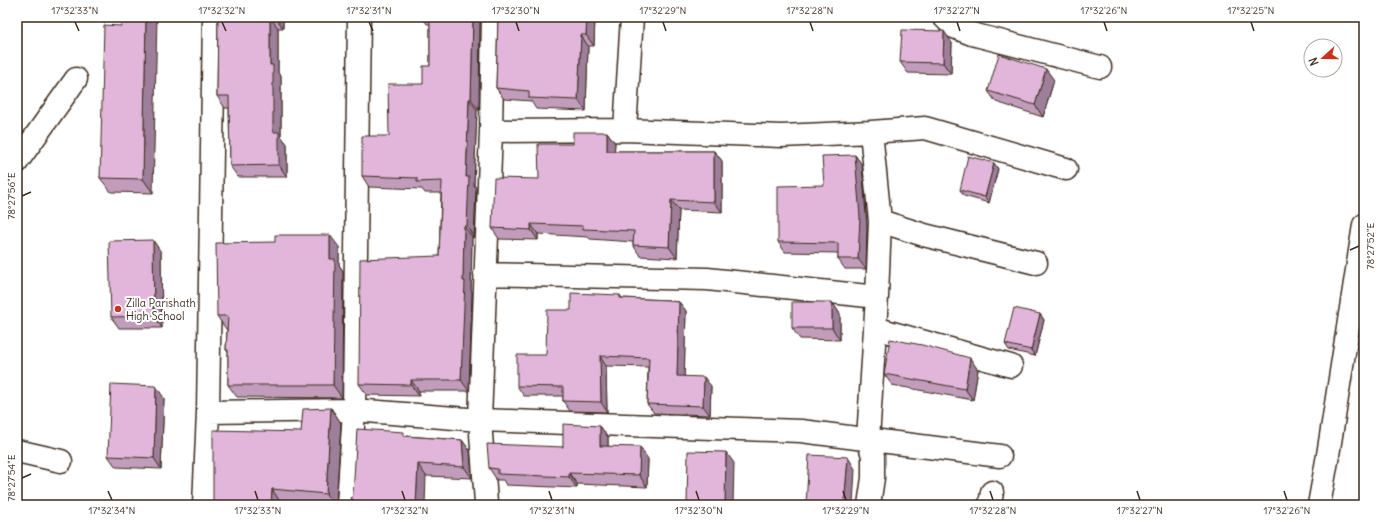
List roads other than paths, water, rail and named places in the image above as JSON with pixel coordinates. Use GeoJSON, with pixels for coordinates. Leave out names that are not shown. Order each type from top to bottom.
{"type":"FeatureCollection","features":[{"type":"Feature","properties":{"kind":"street"},"geometry":{"type":"LineString","coordinates":[[204,505],[208,412],[214,17]]}},
{"type":"Feature","properties":{"kind":"street"},"geometry":{"type":"LineString","coordinates":[[348,505],[354,410],[359,17]]}},
{"type":"Feature","properties":{"kind":"street"},"geometry":{"type":"LineString","coordinates":[[486,503],[480,420],[491,131],[492,17]]}},
{"type":"Feature","properties":{"kind":"street"},"geometry":{"type":"LineString","coordinates":[[626,130],[632,17]]}},
{"type":"Feature","properties":{"kind":"street"},"geometry":{"type":"LineString","coordinates":[[944,17],[954,27],[972,34],[1100,67]]}},
{"type":"Feature","properties":{"kind":"street"},"geometry":{"type":"LineString","coordinates":[[17,162],[76,79]]}},
{"type":"Feature","properties":{"kind":"street"},"geometry":{"type":"LineString","coordinates":[[491,131],[626,130],[781,136],[925,128],[1066,169]]}},
{"type":"Feature","properties":{"kind":"street"},"geometry":{"type":"LineString","coordinates":[[869,505],[873,478],[873,456],[868,439],[880,221],[871,132]]}},
{"type":"Feature","properties":{"kind":"street"},"geometry":{"type":"LineString","coordinates":[[880,221],[924,235],[1036,264]]}},
{"type":"Feature","properties":{"kind":"street"},"geometry":{"type":"LineString","coordinates":[[1319,505],[1364,225]]}},
{"type":"Feature","properties":{"kind":"street"},"geometry":{"type":"LineString","coordinates":[[485,274],[706,279],[877,296]]}},
{"type":"Feature","properties":{"kind":"street"},"geometry":{"type":"LineString","coordinates":[[875,328],[1011,366]]}},
{"type":"Feature","properties":{"kind":"street"},"geometry":{"type":"LineString","coordinates":[[208,412],[354,410],[480,420],[801,431],[1000,456]]}},
{"type":"Feature","properties":{"kind":"street"},"geometry":{"type":"LineString","coordinates":[[17,451],[61,461]]}},
{"type":"Feature","properties":{"kind":"place","name":"Zilla Parishath High School"},"geometry":{"type":"Point","coordinates":[118,309]}}]}
